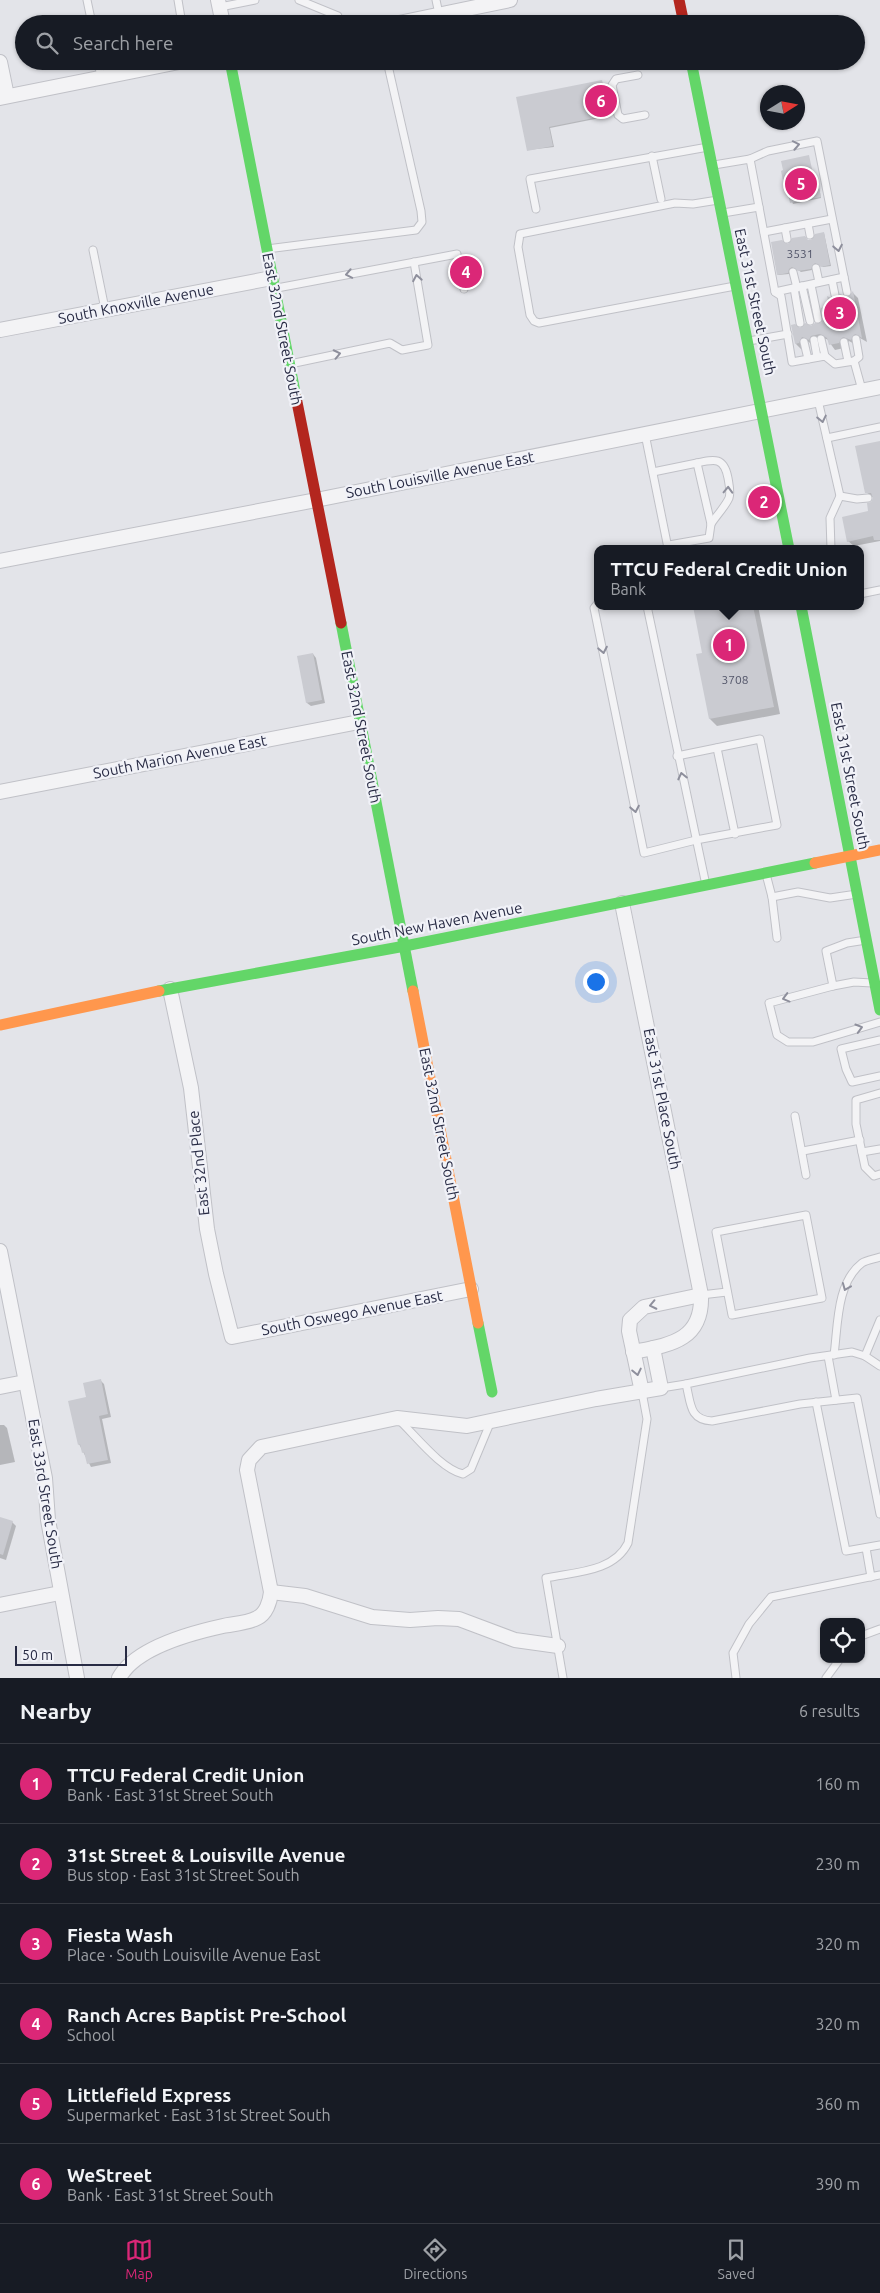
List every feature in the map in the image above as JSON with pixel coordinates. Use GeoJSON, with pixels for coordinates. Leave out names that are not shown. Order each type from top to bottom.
{"type":"FeatureCollection","features":[{"type":"Feature","properties":{"kind":"street"},"geometry":{"type":"LineString","coordinates":[[434,15],[510,0]]}},
{"type":"Feature","properties":{"kind":"street"},"geometry":{"type":"LineString","coordinates":[[679,0],[682,15]]}},
{"type":"Feature","properties":{"kind":"street"},"geometry":{"type":"LineString","coordinates":[[0,62],[3,97],[101,78],[120,70]]}},
{"type":"Feature","properties":{"kind":"street","name":"East 32nd Street South"},"geometry":{"type":"LineString","coordinates":[[232,70],[492,1392]]}},
{"type":"Feature","properties":{"kind":"street","name":"East 31st Street South"},"geometry":{"type":"LineString","coordinates":[[693,70],[788,545]]}},
{"type":"Feature","properties":{"kind":"street","name":"South Knoxville Avenue"},"geometry":{"type":"LineString","coordinates":[[0,330],[105,309],[273,283]]}},
{"type":"Feature","properties":{"kind":"street","name":"South Louisville Avenue East"},"geometry":{"type":"LineString","coordinates":[[0,561],[762,412],[880,387]]}},
{"type":"Feature","properties":{"kind":"street","name":"East 31st Street South"},"geometry":{"type":"LineString","coordinates":[[802,610],[880,1010]]}},
{"type":"Feature","properties":{"kind":"street","name":"South Marion Avenue East"},"geometry":{"type":"LineString","coordinates":[[0,792],[360,722]]}},
{"type":"Feature","properties":{"kind":"street","name":"South New Haven Avenue"},"geometry":{"type":"LineString","coordinates":[[0,1025],[170,989],[405,946],[880,850]]}},
{"type":"Feature","properties":{"kind":"street","name":"East 31st Place South"},"geometry":{"type":"LineString","coordinates":[[622,903],[701,1295],[700,1318],[693,1328],[680,1340],[668,1345],[633,1352]]}},
{"type":"Feature","properties":{"kind":"street","name":"East 32nd Place"},"geometry":{"type":"LineString","coordinates":[[170,989],[191,1088],[207,1229],[232,1337]]}},
{"type":"Feature","properties":{"kind":"street","name":"East 33rd Street South"},"geometry":{"type":"LineString","coordinates":[[0,1251],[45,1478],[48,1520],[60,1594],[77,1678]]}},
{"type":"Feature","properties":{"kind":"street","name":"South Oswego Avenue East"},"geometry":{"type":"LineString","coordinates":[[232,1337],[471,1289]]}},
{"type":"Feature","properties":{"kind":"street"},"geometry":{"type":"LineString","coordinates":[[642,1392],[628,1331],[630,1320],[644,1307],[701,1295]]}},
{"type":"Feature","properties":{"kind":"street"},"geometry":{"type":"LineString","coordinates":[[119,1678],[125,1667],[146,1653],[176,1639],[257,1618],[267,1606],[271,1592],[246,1470],[254,1453],[261,1447],[397,1418],[467,1426],[596,1399],[661,1388],[653,1348]]}},
{"type":"Feature","properties":{"kind":"street"},"geometry":{"type":"LineString","coordinates":[[0,1386],[25,1382]]}},
{"type":"Feature","properties":{"kind":"street"},"geometry":{"type":"LineString","coordinates":[[271,1592],[305,1596],[372,1616],[410,1620],[459,1619],[515,1640],[558,1646]]}},
{"type":"Feature","properties":{"kind":"street"},"geometry":{"type":"LineString","coordinates":[[0,1605],[60,1594]]}},
{"type":"Feature","properties":{"kind":"lane"},"geometry":{"type":"LineString","coordinates":[[87,0],[90,15]]}},
{"type":"Feature","properties":{"kind":"lane"},"geometry":{"type":"LineString","coordinates":[[178,0],[180,15]]}},
{"type":"Feature","properties":{"kind":"lane"},"geometry":{"type":"LineString","coordinates":[[219,3],[255,0]]}},
{"type":"Feature","properties":{"kind":"lane"},"geometry":{"type":"LineString","coordinates":[[299,0],[336,15]]}},
{"type":"Feature","properties":{"kind":"lane"},"geometry":{"type":"LineString","coordinates":[[436,0],[439,14]]}},
{"type":"Feature","properties":{"kind":"lane"},"geometry":{"type":"LineString","coordinates":[[100,70],[101,78]]}},
{"type":"Feature","properties":{"kind":"lane"},"geometry":{"type":"LineString","coordinates":[[266,249],[416,230],[422,222],[389,70]]}},
{"type":"Feature","properties":{"kind":"lane"},"geometry":{"type":"LineString","coordinates":[[638,74],[616,79],[612,85],[618,115],[623,120],[645,115]]}},
{"type":"Feature","properties":{"kind":"lane"},"geometry":{"type":"LineString","coordinates":[[712,165],[750,159],[768,151],[817,142],[847,292]]}},
{"type":"Feature","properties":{"kind":"lane"},"geometry":{"type":"LineString","coordinates":[[536,210],[530,179],[708,147]]}},
{"type":"Feature","properties":{"kind":"lane"},"geometry":{"type":"LineString","coordinates":[[652,156],[661,199]]}},
{"type":"Feature","properties":{"kind":"lane"},"geometry":{"type":"LineString","coordinates":[[750,159],[775,292],[781,296],[792,362],[825,356]]}},
{"type":"Feature","properties":{"kind":"lane"},"geometry":{"type":"LineString","coordinates":[[719,200],[693,204],[675,204],[520,234],[518,247],[530,315],[534,321],[539,323],[735,286]]}},
{"type":"Feature","properties":{"kind":"lane"},"geometry":{"type":"LineString","coordinates":[[721,214],[759,207]]}},
{"type":"Feature","properties":{"kind":"lane"},"geometry":{"type":"LineString","coordinates":[[764,232],[832,219]]}},
{"type":"Feature","properties":{"kind":"lane"},"geometry":{"type":"LineString","coordinates":[[808,224],[810,235]]}},
{"type":"Feature","properties":{"kind":"lane"},"geometry":{"type":"LineString","coordinates":[[785,228],[787,239]]}},
{"type":"Feature","properties":{"kind":"lane"},"geometry":{"type":"LineString","coordinates":[[93,250],[105,309]]}},
{"type":"Feature","properties":{"kind":"lane"},"geometry":{"type":"LineString","coordinates":[[273,283],[457,254],[464,289]]}},
{"type":"Feature","properties":{"kind":"lane"},"geometry":{"type":"LineString","coordinates":[[289,365],[390,343],[402,350],[428,345],[414,262]]}},
{"type":"Feature","properties":{"kind":"lane"},"geometry":{"type":"LineString","coordinates":[[816,268],[819,282]]}},
{"type":"Feature","properties":{"kind":"lane"},"geometry":{"type":"LineString","coordinates":[[793,272],[810,321]]}},
{"type":"Feature","properties":{"kind":"lane"},"geometry":{"type":"LineString","coordinates":[[775,292],[844,277]]}},
{"type":"Feature","properties":{"kind":"lane"},"geometry":{"type":"LineString","coordinates":[[832,280],[835,295]]}},
{"type":"Feature","properties":{"kind":"lane"},"geometry":{"type":"LineString","coordinates":[[811,284],[818,319]]}},
{"type":"Feature","properties":{"kind":"lane"},"geometry":{"type":"LineString","coordinates":[[798,287],[800,323]]}},
{"type":"Feature","properties":{"kind":"lane"},"geometry":{"type":"LineString","coordinates":[[747,342],[788,334]]}},
{"type":"Feature","properties":{"kind":"lane"},"geometry":{"type":"LineString","coordinates":[[817,358],[818,340],[825,356],[835,364],[851,361],[859,356],[856,339]]}},
{"type":"Feature","properties":{"kind":"lane"},"geometry":{"type":"LineString","coordinates":[[804,342],[808,359]]}},
{"type":"Feature","properties":{"kind":"lane"},"geometry":{"type":"LineString","coordinates":[[844,342],[862,390]]}},
{"type":"Feature","properties":{"kind":"lane"},"geometry":{"type":"LineString","coordinates":[[818,400],[840,496],[830,518],[831,545]]}},
{"type":"Feature","properties":{"kind":"lane"},"geometry":{"type":"LineString","coordinates":[[827,438],[880,427]]}},
{"type":"Feature","properties":{"kind":"lane"},"geometry":{"type":"LineString","coordinates":[[645,434],[669,545]]}},
{"type":"Feature","properties":{"kind":"lane"},"geometry":{"type":"LineString","coordinates":[[654,472],[713,459],[720,462],[726,468],[730,488],[729,497],[711,524]]}},
{"type":"Feature","properties":{"kind":"lane"},"geometry":{"type":"LineString","coordinates":[[678,545],[709,538],[711,524],[697,463]]}},
{"type":"Feature","properties":{"kind":"lane"},"geometry":{"type":"LineString","coordinates":[[840,496],[857,499],[868,498]]}},
{"type":"Feature","properties":{"kind":"lane"},"geometry":{"type":"LineString","coordinates":[[864,593],[880,590]]}},
{"type":"Feature","properties":{"kind":"lane"},"geometry":{"type":"LineString","coordinates":[[594,610],[644,853],[696,840],[777,825],[760,739],[677,756]]}},
{"type":"Feature","properties":{"kind":"lane"},"geometry":{"type":"LineString","coordinates":[[648,610],[677,756],[706,885]]}},
{"type":"Feature","properties":{"kind":"lane"},"geometry":{"type":"LineString","coordinates":[[717,748],[735,834]]}},
{"type":"Feature","properties":{"kind":"lane"},"geometry":{"type":"LineString","coordinates":[[766,873],[772,897],[777,938]]}},
{"type":"Feature","properties":{"kind":"lane"},"geometry":{"type":"LineString","coordinates":[[772,897],[798,892],[830,898],[858,894]]}},
{"type":"Feature","properties":{"kind":"lane"},"geometry":{"type":"LineString","coordinates":[[833,986],[826,951],[846,943],[866,940]]}},
{"type":"Feature","properties":{"kind":"lane"},"geometry":{"type":"LineString","coordinates":[[875,983],[854,982],[768,1003],[777,1035],[788,1042],[813,1042],[880,1022]]}},
{"type":"Feature","properties":{"kind":"lane"},"geometry":{"type":"LineString","coordinates":[[880,1040],[841,1049],[846,1069],[852,1082],[880,1076]]}},
{"type":"Feature","properties":{"kind":"lane"},"geometry":{"type":"LineString","coordinates":[[880,1093],[856,1100],[856,1124],[865,1167],[874,1176],[880,1174]]}},
{"type":"Feature","properties":{"kind":"lane"},"geometry":{"type":"LineString","coordinates":[[795,1116],[806,1175]]}},
{"type":"Feature","properties":{"kind":"lane"},"geometry":{"type":"LineString","coordinates":[[803,1151],[860,1140]]}},
{"type":"Feature","properties":{"kind":"lane"},"geometry":{"type":"LineString","coordinates":[[862,1152],[880,1149]]}},
{"type":"Feature","properties":{"kind":"lane"},"geometry":{"type":"LineString","coordinates":[[806,1215],[822,1298],[732,1315],[727,1292],[716,1232],[806,1215]]}},
{"type":"Feature","properties":{"kind":"lane"},"geometry":{"type":"LineString","coordinates":[[836,1400],[831,1355],[843,1293],[851,1274],[863,1262],[880,1257]]}},
{"type":"Feature","properties":{"kind":"lane"},"geometry":{"type":"LineString","coordinates":[[701,1295],[727,1292]]}},
{"type":"Feature","properties":{"kind":"lane"},"geometry":{"type":"LineString","coordinates":[[865,1356],[880,1320]]}},
{"type":"Feature","properties":{"kind":"lane"},"geometry":{"type":"LineString","coordinates":[[661,1388],[852,1352],[865,1356],[880,1366]]}},
{"type":"Feature","properties":{"kind":"lane"},"geometry":{"type":"LineString","coordinates":[[686,1384],[694,1415],[702,1421],[712,1421],[816,1402],[857,1398],[880,1514]]}},
{"type":"Feature","properties":{"kind":"lane"},"geometry":{"type":"LineString","coordinates":[[563,1678],[546,1578],[613,1562],[623,1554],[628,1543],[647,1419],[642,1392]]}},
{"type":"Feature","properties":{"kind":"lane"},"geometry":{"type":"LineString","coordinates":[[816,1402],[846,1552],[880,1545]]}},
{"type":"Feature","properties":{"kind":"lane"},"geometry":{"type":"LineString","coordinates":[[397,1418],[445,1465],[455,1472],[463,1474],[471,1469],[491,1421]]}},
{"type":"Feature","properties":{"kind":"lane"},"geometry":{"type":"LineString","coordinates":[[866,1548],[871,1577]]}},
{"type":"Feature","properties":{"kind":"lane"},"geometry":{"type":"LineString","coordinates":[[736,1678],[733,1653],[749,1624],[771,1597],[880,1575]]}},
{"type":"Feature","properties":{"kind":"lane"},"geometry":{"type":"LineString","coordinates":[[865,1635],[880,1629]]}},
{"type":"Feature","properties":{"kind":"lane"},"geometry":{"type":"LineString","coordinates":[[826,1678],[837,1663]]}},
{"type":"Feature","properties":{"kind":"building"},"geometry":{"type":"Polygon","coordinates":[[[602,80],[609,115],[549,127],[553,146],[527,151],[516,97],[602,80]]]}},
{"type":"Feature","properties":{"kind":"building"},"geometry":{"type":"Polygon","coordinates":[[[809,155],[813,174],[816,174],[821,197],[790,203],[788,194],[786,195],[781,161],[809,155]]]}},
{"type":"Feature","properties":{"kind":"building"},"geometry":{"type":"Polygon","coordinates":[[[824,232],[830,265],[821,267],[815,263],[811,269],[798,271],[792,267],[788,273],[777,275],[771,242],[782,240],[788,244],[792,238],[805,236],[808,240],[811,240],[815,234],[824,232]]]}},
{"type":"Feature","properties":{"kind":"building"},"geometry":{"type":"Polygon","coordinates":[[[853,291],[862,338],[855,334],[851,340],[843,337],[839,343],[829,345],[827,338],[820,334],[811,336],[809,340],[802,337],[799,343],[795,344],[791,325],[795,324],[800,328],[805,323],[811,326],[815,323],[821,323],[823,318],[821,308],[829,306],[827,296],[836,300],[840,294],[848,297],[853,291]]]}},
{"type":"Feature","properties":{"kind":"building"},"geometry":{"type":"Polygon","coordinates":[[[880,441],[880,540],[874,540],[873,536],[847,542],[842,517],[868,511],[867,503],[871,502],[873,498],[871,493],[865,493],[855,446],[880,441]]]}},
{"type":"Feature","properties":{"kind":"building"},"geometry":{"type":"Polygon","coordinates":[[[694,610],[754,610],[774,707],[709,719],[696,654],[702,653],[694,610]]]}},
{"type":"Feature","properties":{"kind":"building"},"geometry":{"type":"Polygon","coordinates":[[[313,653],[322,700],[306,703],[297,656],[313,653]]]}},
{"type":"Feature","properties":{"kind":"building"},"geometry":{"type":"Polygon","coordinates":[[[101,1379],[108,1414],[99,1416],[108,1460],[87,1464],[84,1452],[82,1453],[80,1444],[78,1445],[68,1401],[86,1397],[83,1383],[101,1379]]]}},
{"type":"Feature","properties":{"kind":"building"},"geometry":{"type":"Polygon","coordinates":[[[0,1517],[13,1521],[3,1555],[0,1554],[0,1517]]]}},
{"type":"Feature","properties":{"kind":"traffic: fast"},"geometry":{"type":"LineString","coordinates":[[232,70],[296,397]]}},
{"type":"Feature","properties":{"kind":"traffic: fast"},"geometry":{"type":"LineString","coordinates":[[693,70],[788,545]]}},
{"type":"Feature","properties":{"kind":"traffic: fast"},"geometry":{"type":"LineString","coordinates":[[802,610],[880,1010]]}},
{"type":"Feature","properties":{"kind":"traffic: fast"},"geometry":{"type":"LineString","coordinates":[[341,623],[413,991]]}},
{"type":"Feature","properties":{"kind":"traffic: fast"},"geometry":{"type":"LineString","coordinates":[[159,991],[405,946],[815,863]]}},
{"type":"Feature","properties":{"kind":"traffic: fast"},"geometry":{"type":"LineString","coordinates":[[478,1323],[492,1392]]}},
{"type":"Feature","properties":{"kind":"traffic: slow"},"geometry":{"type":"LineString","coordinates":[[815,863],[880,850]]}},
{"type":"Feature","properties":{"kind":"traffic: slow"},"geometry":{"type":"LineString","coordinates":[[0,1025],[159,991]]}},
{"type":"Feature","properties":{"kind":"traffic: slow"},"geometry":{"type":"LineString","coordinates":[[413,991],[478,1323]]}},
{"type":"Feature","properties":{"kind":"traffic: jam"},"geometry":{"type":"LineString","coordinates":[[679,0],[682,15]]}},
{"type":"Feature","properties":{"kind":"traffic: jam"},"geometry":{"type":"LineString","coordinates":[[296,397],[341,623]]}},
{"type":"Feature","properties":{"kind":"place","name":"WeStreet"},"geometry":{"type":"Point","coordinates":[601,101]}},
{"type":"Feature","properties":{"kind":"place","name":"Littlefield Express"},"geometry":{"type":"Point","coordinates":[801,184]}},
{"type":"Feature","properties":{"kind":"place","name":"Ranch Acres Baptist Pre-School"},"geometry":{"type":"Point","coordinates":[466,272]}},
{"type":"Feature","properties":{"kind":"place","name":"Fiesta Wash"},"geometry":{"type":"Point","coordinates":[840,313]}},
{"type":"Feature","properties":{"kind":"place","name":"31st Street & Louisville Avenue"},"geometry":{"type":"Point","coordinates":[764,502]}},
{"type":"Feature","properties":{"kind":"place","name":"TTCU Federal Credit Union"},"geometry":{"type":"Point","coordinates":[729,645]}}]}
